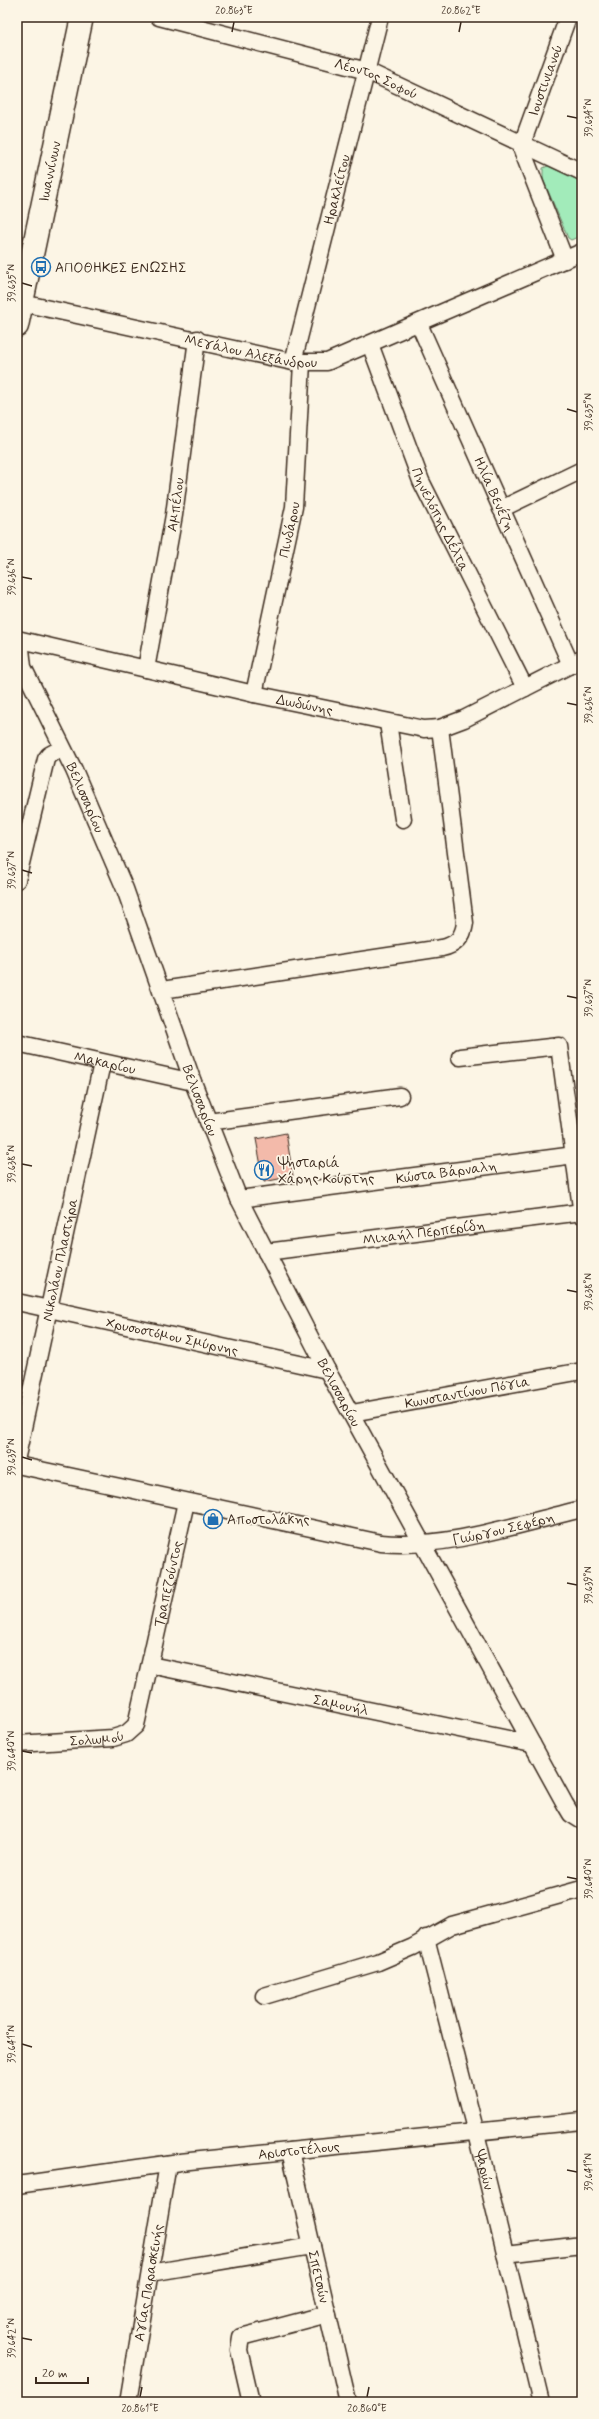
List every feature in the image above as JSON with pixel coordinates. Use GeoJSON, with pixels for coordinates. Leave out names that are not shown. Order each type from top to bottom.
{"type":"FeatureCollection","features":[{"type":"Feature","properties":{"kind":"main road","name":"Ιωαννίνων"},"geometry":{"type":"LineString","coordinates":[[17,326],[82,17]]}},
{"type":"Feature","properties":{"kind":"street","name":"Λέοντος Σοφού"},"geometry":{"type":"LineString","coordinates":[[159,17],[367,71],[582,172]]}},
{"type":"Feature","properties":{"kind":"street","name":"Ηρακλείτου"},"geometry":{"type":"LineString","coordinates":[[298,362],[380,17]]}},
{"type":"Feature","properties":{"kind":"street","name":"Ιουστινιανού"},"geometry":{"type":"LineString","coordinates":[[522,144],[568,17]]}},
{"type":"Feature","properties":{"kind":"street"},"geometry":{"type":"LineString","coordinates":[[522,144],[525,161],[566,260]]}},
{"type":"Feature","properties":{"kind":"street","name":"Μεγάλου Αλεξάνδρου"},"geometry":{"type":"LineString","coordinates":[[22,303],[197,339],[298,362],[327,362],[582,252]]}},
{"type":"Feature","properties":{"kind":"street","name":"Ηλία Βενέζη"},"geometry":{"type":"LineString","coordinates":[[418,324],[501,509],[576,662]]}},
{"type":"Feature","properties":{"kind":"street","name":"Αμπέλου"},"geometry":{"type":"LineString","coordinates":[[146,669],[174,515],[197,339]]}},
{"type":"Feature","properties":{"kind":"street","name":"Πηνελόπης Δέλτα"},"geometry":{"type":"LineString","coordinates":[[370,344],[421,481],[525,688]]}},
{"type":"Feature","properties":{"kind":"street","name":"Πινδάρου"},"geometry":{"type":"LineString","coordinates":[[254,694],[294,507],[298,362]]}},
{"type":"Feature","properties":{"kind":"street"},"geometry":{"type":"LineString","coordinates":[[501,509],[582,470]]}},
{"type":"Feature","properties":{"kind":"street","name":"Δωδώνης"},"geometry":{"type":"LineString","coordinates":[[19,639],[254,694],[418,729],[440,728],[464,719],[576,662]]}},
{"type":"Feature","properties":{"kind":"street","name":"Βελισσαρίου"},"geometry":{"type":"LineString","coordinates":[[19,639],[23,668],[74,770],[126,889],[193,1082],[239,1199],[328,1370],[565,1804],[571,1814],[582,1821]]}},
{"type":"Feature","properties":{"kind":"street"},"geometry":{"type":"LineString","coordinates":[[388,723],[402,819]]}},
{"type":"Feature","properties":{"kind":"street"},"geometry":{"type":"LineString","coordinates":[[162,990],[442,948],[455,944],[461,937],[465,923],[440,728]]}},
{"type":"Feature","properties":{"kind":"street"},"geometry":{"type":"LineString","coordinates":[[17,880],[46,759],[49,755],[62,748]]}},
{"type":"Feature","properties":{"kind":"street","name":"Μακαρίου"},"geometry":{"type":"LineString","coordinates":[[17,1043],[193,1082]]}},
{"type":"Feature","properties":{"kind":"street"},"geometry":{"type":"LineString","coordinates":[[460,1057],[559,1046],[578,1155],[582,1215]]}},
{"type":"Feature","properties":{"kind":"street","name":"Νικολάου Πλαστήρα"},"geometry":{"type":"LineString","coordinates":[[17,1456],[102,1063]]}},
{"type":"Feature","properties":{"kind":"street"},"geometry":{"type":"LineString","coordinates":[[208,1122],[400,1096]]}},
{"type":"Feature","properties":{"kind":"street","name":"Κώστα Βάρναλη"},"geometry":{"type":"LineString","coordinates":[[239,1199],[578,1155]]}},
{"type":"Feature","properties":{"kind":"street","name":"Μιχαήλ Περπερίδη"},"geometry":{"type":"LineString","coordinates":[[266,1252],[582,1212]]}},
{"type":"Feature","properties":{"kind":"street","name":"Χρυσοστόμου Σμύρνης"},"geometry":{"type":"LineString","coordinates":[[17,1302],[328,1370]]}},
{"type":"Feature","properties":{"kind":"street","name":"Κωνσταντίνου Πόγια"},"geometry":{"type":"LineString","coordinates":[[352,1413],[582,1371]]}},
{"type":"Feature","properties":{"kind":"street","name":"Γιώργου Σεφέρη"},"geometry":{"type":"LineString","coordinates":[[17,1465],[381,1543],[423,1544],[582,1509]]}},
{"type":"Feature","properties":{"kind":"street","name":"Τραπεζούντος"},"geometry":{"type":"LineString","coordinates":[[150,1665],[186,1502]]}},
{"type":"Feature","properties":{"kind":"street","name":"Σολωμού"},"geometry":{"type":"LineString","coordinates":[[17,1744],[113,1738],[126,1734],[138,1721],[150,1665]]}},
{"type":"Feature","properties":{"kind":"street","name":"Σαμουήλ"},"geometry":{"type":"LineString","coordinates":[[150,1665],[532,1744]]}},
{"type":"Feature","properties":{"kind":"street"},"geometry":{"type":"LineString","coordinates":[[264,1996],[378,1962],[413,1947],[426,1938],[463,1921],[582,1889]]}},
{"type":"Feature","properties":{"kind":"street","name":"Ψαρών"},"geometry":{"type":"LineString","coordinates":[[426,1938],[476,2133],[541,2402]]}},
{"type":"Feature","properties":{"kind":"street","name":"Αριστοτέλους"},"geometry":{"type":"LineString","coordinates":[[17,2185],[168,2164],[582,2121]]}},
{"type":"Feature","properties":{"kind":"street","name":"Σπετσών"},"geometry":{"type":"LineString","coordinates":[[290,2151],[348,2402]]}},
{"type":"Feature","properties":{"kind":"street","name":"Αγίας Παρασκευής"},"geometry":{"type":"LineString","coordinates":[[128,2402],[168,2164]]}},
{"type":"Feature","properties":{"kind":"street"},"geometry":{"type":"LineString","coordinates":[[505,2254],[582,2245]]}},
{"type":"Feature","properties":{"kind":"street"},"geometry":{"type":"LineString","coordinates":[[150,2273],[312,2246]]}},
{"type":"Feature","properties":{"kind":"street"},"geometry":{"type":"LineString","coordinates":[[251,2402],[239,2350],[241,2337],[328,2314]]}},
{"type":"Feature","properties":{"kind":"green space"},"geometry":{"type":"Polygon","coordinates":[[[548,166],[582,182],[582,235],[571,240],[568,238],[543,179],[543,168],[548,166]]]}},
{"type":"Feature","properties":{"kind":"building"},"geometry":{"type":"Polygon","coordinates":[[[286,1133],[293,1176],[264,1182],[256,1139],[286,1133]]]}},
{"type":"Feature","properties":{"kind":"place","name":"ΑΠΟΘΗΚΕΣ ΕΝΩΣΗΣ"},"geometry":{"type":"Point","coordinates":[41,267]}},
{"type":"Feature","properties":{"kind":"place","name":"Ψησταριά Χάρης Κούρτης"},"geometry":{"type":"Point","coordinates":[264,1170]}},
{"type":"Feature","properties":{"kind":"place","name":"Αποστολάκης"},"geometry":{"type":"Point","coordinates":[213,1519]}}]}
